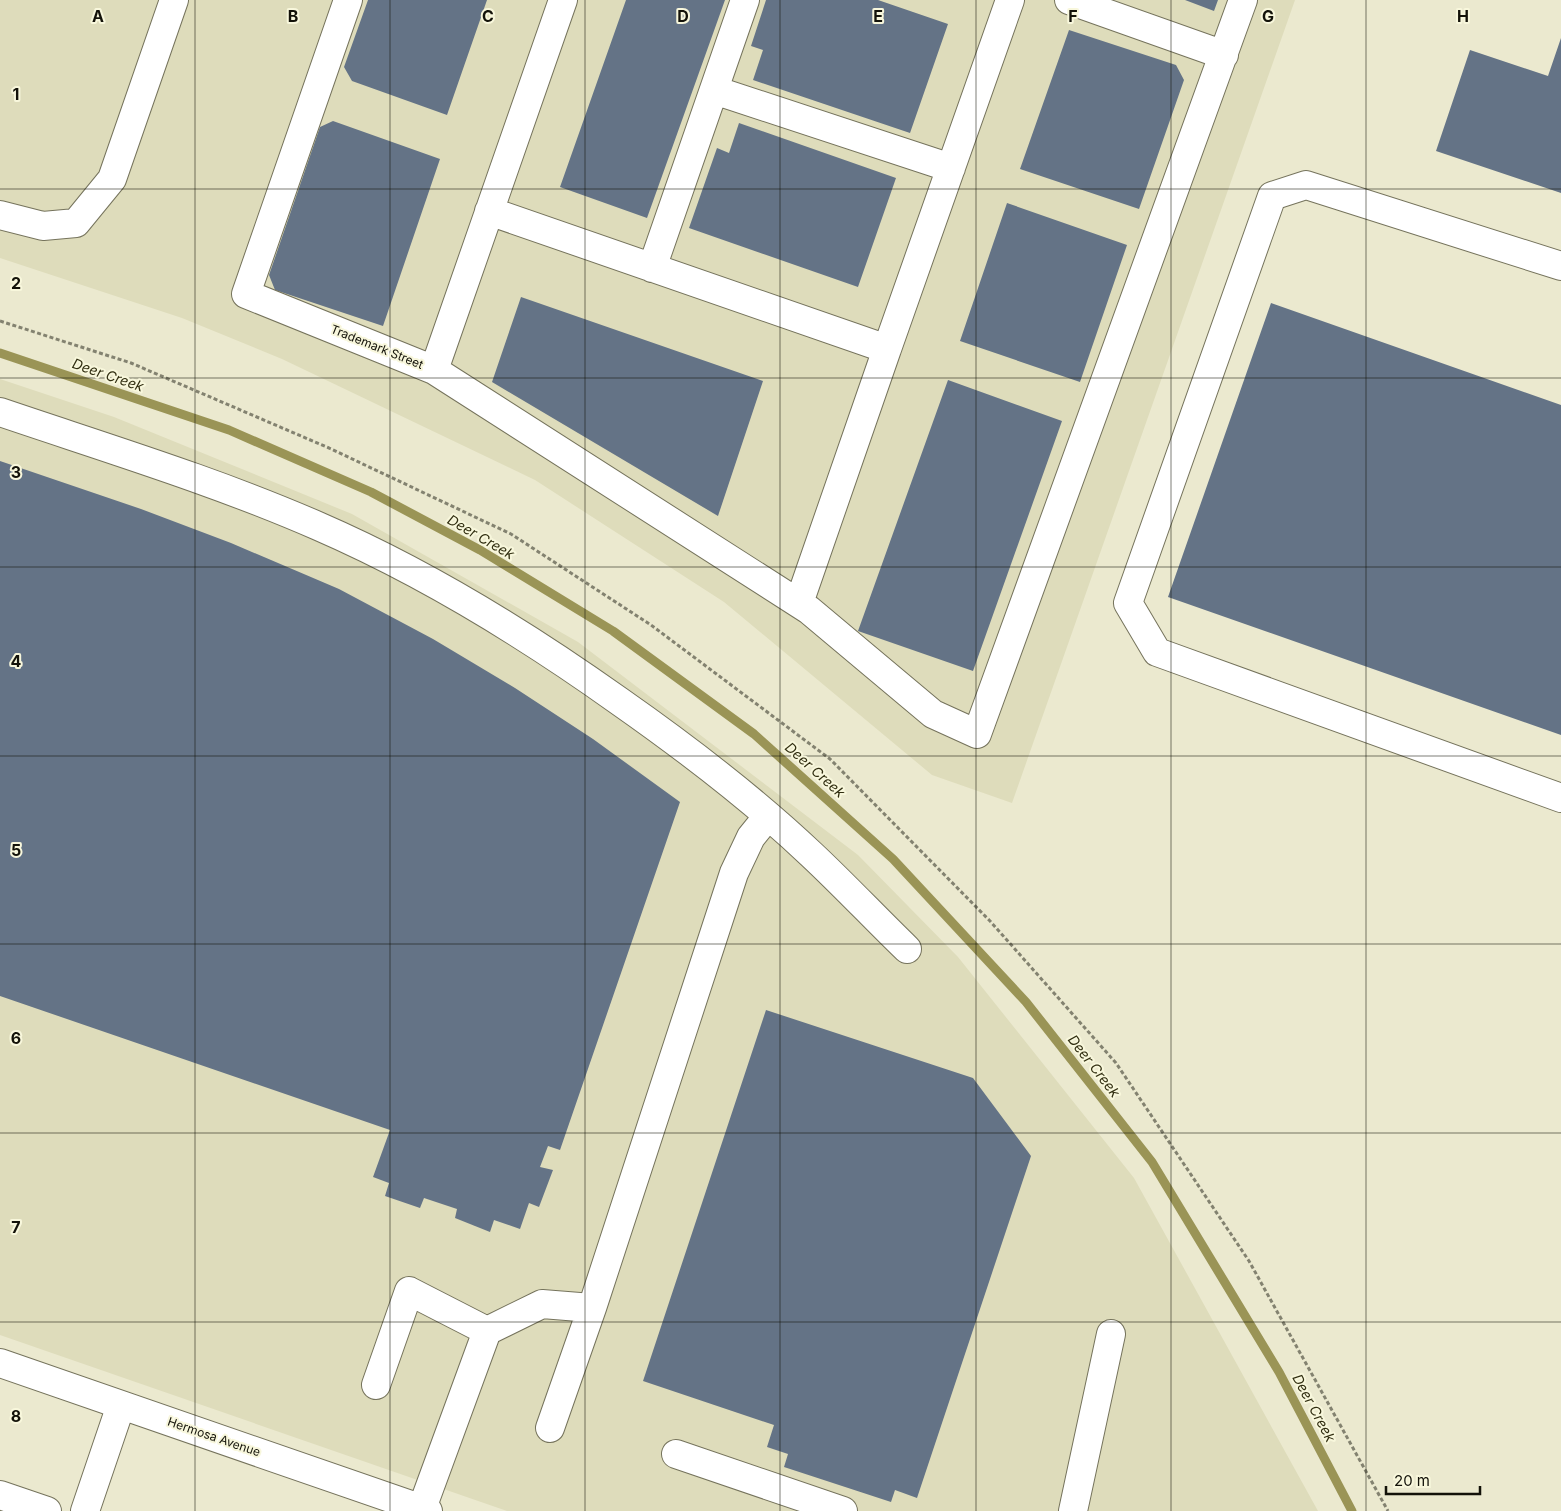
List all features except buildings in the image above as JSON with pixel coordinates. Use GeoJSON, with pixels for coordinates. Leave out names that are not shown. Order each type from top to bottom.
{"type":"FeatureCollection","features":[{"type":"Feature","properties":{"kind":"street"},"geometry":{"type":"LineString","coordinates":[[0,215],[43,226],[76,223],[112,179],[174,0]]}},
{"type":"Feature","properties":{"kind":"street","name":"Trademark Street"},"geometry":{"type":"LineString","coordinates":[[348,0],[246,294],[434,370],[563,0]]}},
{"type":"Feature","properties":{"kind":"street"},"geometry":{"type":"LineString","coordinates":[[652,268],[745,0]]}},
{"type":"Feature","properties":{"kind":"street"},"geometry":{"type":"LineString","coordinates":[[799,603],[1010,0]]}},
{"type":"Feature","properties":{"kind":"street"},"geometry":{"type":"LineString","coordinates":[[1069,0],[1224,55]]}},
{"type":"Feature","properties":{"kind":"street"},"geometry":{"type":"LineString","coordinates":[[434,370],[810,610],[933,714],[977,734],[1243,0]]}},
{"type":"Feature","properties":{"kind":"street"},"geometry":{"type":"LineString","coordinates":[[714,90],[950,168]]}},
{"type":"Feature","properties":{"kind":"street"},"geometry":{"type":"LineString","coordinates":[[1561,266],[1306,185],[1272,196],[1128,603],[1157,652],[1561,798]]}},
{"type":"Feature","properties":{"kind":"street"},"geometry":{"type":"LineString","coordinates":[[489,212],[887,349]]}},
{"type":"Feature","properties":{"kind":"street"},"geometry":{"type":"LineString","coordinates":[[0,412],[241,494],[317,525],[374,552],[495,619],[570,666],[676,741],[812,854],[907,949]]}},
{"type":"Feature","properties":{"kind":"street"},"geometry":{"type":"LineString","coordinates":[[550,1428],[592,1308],[734,873],[751,837],[768,816]]}},
{"type":"Feature","properties":{"kind":"street"},"geometry":{"type":"LineString","coordinates":[[376,1385],[409,1291],[487,1331]]}},
{"type":"Feature","properties":{"kind":"street"},"geometry":{"type":"LineString","coordinates":[[424,1510],[487,1331],[542,1304],[592,1308]]}},
{"type":"Feature","properties":{"kind":"street"},"geometry":{"type":"LineString","coordinates":[[1073,1511],[1111,1334]]}},
{"type":"Feature","properties":{"kind":"street","name":"Hermosa Avenue"},"geometry":{"type":"LineString","coordinates":[[0,1363],[424,1510]]}},
{"type":"Feature","properties":{"kind":"street"},"geometry":{"type":"LineString","coordinates":[[85,1511],[121,1405]]}},
{"type":"Feature","properties":{"kind":"street"},"geometry":{"type":"LineString","coordinates":[[676,1454],[843,1511]]}},
{"type":"Feature","properties":{"kind":"street"},"geometry":{"type":"LineString","coordinates":[[0,1496],[47,1511]]}},
{"type":"Feature","properties":{"kind":"shaded area"},"geometry":{"type":"Polygon","coordinates":[[[0,0],[1295,0],[1012,803],[932,775],[724,602],[535,480],[282,359],[182,318],[0,258],[0,0]]]}},
{"type":"Feature","properties":{"kind":"shaded area"},"geometry":{"type":"Polygon","coordinates":[[[0,379],[114,417],[352,514],[578,642],[858,855],[958,957],[1134,1178],[1318,1511],[507,1511],[0,1335],[0,379]]]}},
{"type":"Feature","properties":{"kind":"waterway","name":"Deer Creek"},"geometry":{"type":"LineString","coordinates":[[0,353],[229,430],[371,492],[480,550],[613,631],[754,734],[893,859],[1026,1002],[1152,1162],[1279,1372],[1352,1511]]}}]}
